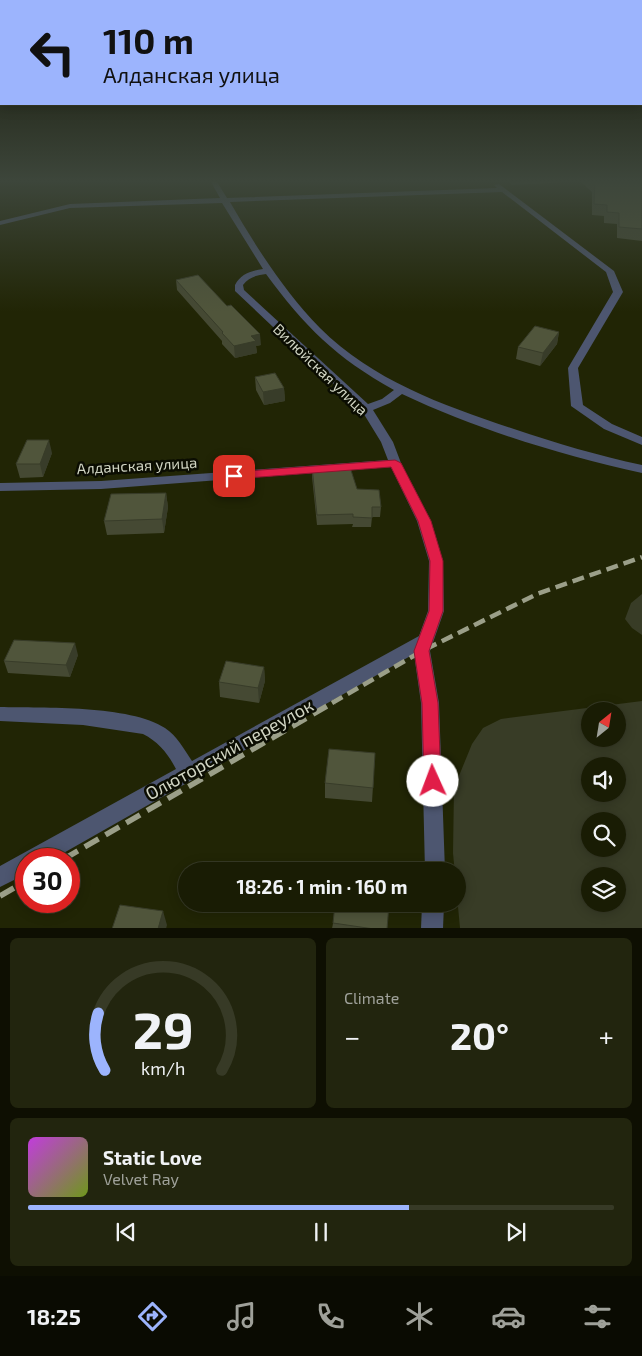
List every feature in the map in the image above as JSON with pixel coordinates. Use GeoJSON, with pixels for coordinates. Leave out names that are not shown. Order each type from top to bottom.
{"type":"FeatureCollection","features":[{"type":"Feature","properties":{"kind":"street"},"geometry":{"type":"LineString","coordinates":[[239,225],[266,271],[316,329],[338,349],[370,371],[402,389],[455,414],[590,458],[642,469]]}},
{"type":"Feature","properties":{"kind":"street"},"geometry":{"type":"LineString","coordinates":[[550,225],[610,271],[618,292],[573,368],[577,406],[600,424],[625,436],[642,441]]}},
{"type":"Feature","properties":{"kind":"street","name":"Вилюйская улица"},"geometry":{"type":"LineString","coordinates":[[266,271],[254,273],[242,279],[238,285],[240,291],[366,409],[387,442],[395,463],[424,521],[436,561],[436,611],[422,651],[430,703],[435,862]]}},
{"type":"Feature","properties":{"kind":"street"},"geometry":{"type":"LineString","coordinates":[[366,409],[386,401],[402,389]]}},
{"type":"Feature","properties":{"kind":"street","name":"Алданская улица"},"geometry":{"type":"LineString","coordinates":[[0,487],[101,484],[395,463]]}},
{"type":"Feature","properties":{"kind":"street","name":"Олюторский переулок"},"geometry":{"type":"LineString","coordinates":[[53,848],[426,640]]}},
{"type":"Feature","properties":{"kind":"street"},"geometry":{"type":"LineString","coordinates":[[0,714],[133,723],[156,731],[172,745],[188,772]]}},
{"type":"Feature","properties":{"kind":"street"},"geometry":{"type":"LineString","coordinates":[[0,877],[15,869]]}},
{"type":"Feature","properties":{"kind":"street"},"geometry":{"type":"LineString","coordinates":[[432,928],[433,912]]}},
{"type":"Feature","properties":{"kind":"green space"},"geometry":{"type":"Polygon","coordinates":[[[642,594],[642,635],[632,628],[625,619],[631,603],[642,594]]]}},
{"type":"Feature","properties":{"kind":"green space"},"geometry":{"type":"Polygon","coordinates":[[[642,701],[642,928],[460,928],[459,912],[466,912],[466,862],[454,862],[454,788],[472,744],[483,728],[501,719],[581,709],[581,748],[626,748],[626,703],[642,701]]]}},
{"type":"Feature","properties":{"kind":"building"},"geometry":{"type":"Polygon","coordinates":[[[619,225],[642,225],[642,229],[619,227],[619,225]]]}},
{"type":"Feature","properties":{"kind":"building"},"geometry":{"type":"Polygon","coordinates":[[[198,275],[227,306],[231,305],[260,334],[251,336],[256,341],[234,346],[176,280],[198,275]]]}},
{"type":"Feature","properties":{"kind":"building"},"geometry":{"type":"Polygon","coordinates":[[[535,326],[559,332],[543,353],[518,347],[535,326]]]}},
{"type":"Feature","properties":{"kind":"building"},"geometry":{"type":"Polygon","coordinates":[[[275,373],[284,388],[263,392],[255,377],[275,373]]]}},
{"type":"Feature","properties":{"kind":"building"},"geometry":{"type":"Polygon","coordinates":[[[27,440],[49,440],[40,464],[16,464],[27,440]]]}},
{"type":"Feature","properties":{"kind":"building"},"geometry":{"type":"Polygon","coordinates":[[[349,464],[357,489],[379,490],[381,507],[372,507],[372,518],[353,517],[353,514],[317,515],[312,467],[349,464]]]}},
{"type":"Feature","properties":{"kind":"building"},"geometry":{"type":"Polygon","coordinates":[[[166,493],[162,519],[104,521],[111,494],[166,493]]]}},
{"type":"Feature","properties":{"kind":"building"},"geometry":{"type":"Polygon","coordinates":[[[14,640],[75,643],[66,665],[4,661],[14,640]]]}},
{"type":"Feature","properties":{"kind":"building"},"geometry":{"type":"Polygon","coordinates":[[[226,661],[264,667],[258,688],[219,682],[226,661]]]}},
{"type":"Feature","properties":{"kind":"building"},"geometry":{"type":"Polygon","coordinates":[[[329,749],[375,753],[373,788],[325,783],[329,749]]]}},
{"type":"Feature","properties":{"kind":"building"},"geometry":{"type":"Polygon","coordinates":[[[120,905],[163,911],[158,928],[112,928],[120,905]]]}},
{"type":"Feature","properties":{"kind":"building"},"geometry":{"type":"Polygon","coordinates":[[[334,912],[388,912],[387,928],[367,928],[333,923],[334,912]]]}},
{"type":"Feature","properties":{"kind":"railway"},"geometry":{"type":"LineString","coordinates":[[332,703],[422,651],[537,594],[642,557]]}},
{"type":"Feature","properties":{"kind":"railway"},"geometry":{"type":"LineString","coordinates":[[80,850],[334,702]]}},
{"type":"Feature","properties":{"kind":"railway"},"geometry":{"type":"LineString","coordinates":[[0,896],[15,887]]}},
{"type":"Feature","properties":{"kind":"route"},"geometry":{"type":"LineString","coordinates":[[234,476],[395,463],[424,521],[436,561],[436,611],[422,651],[430,703],[433,781]]}}]}
